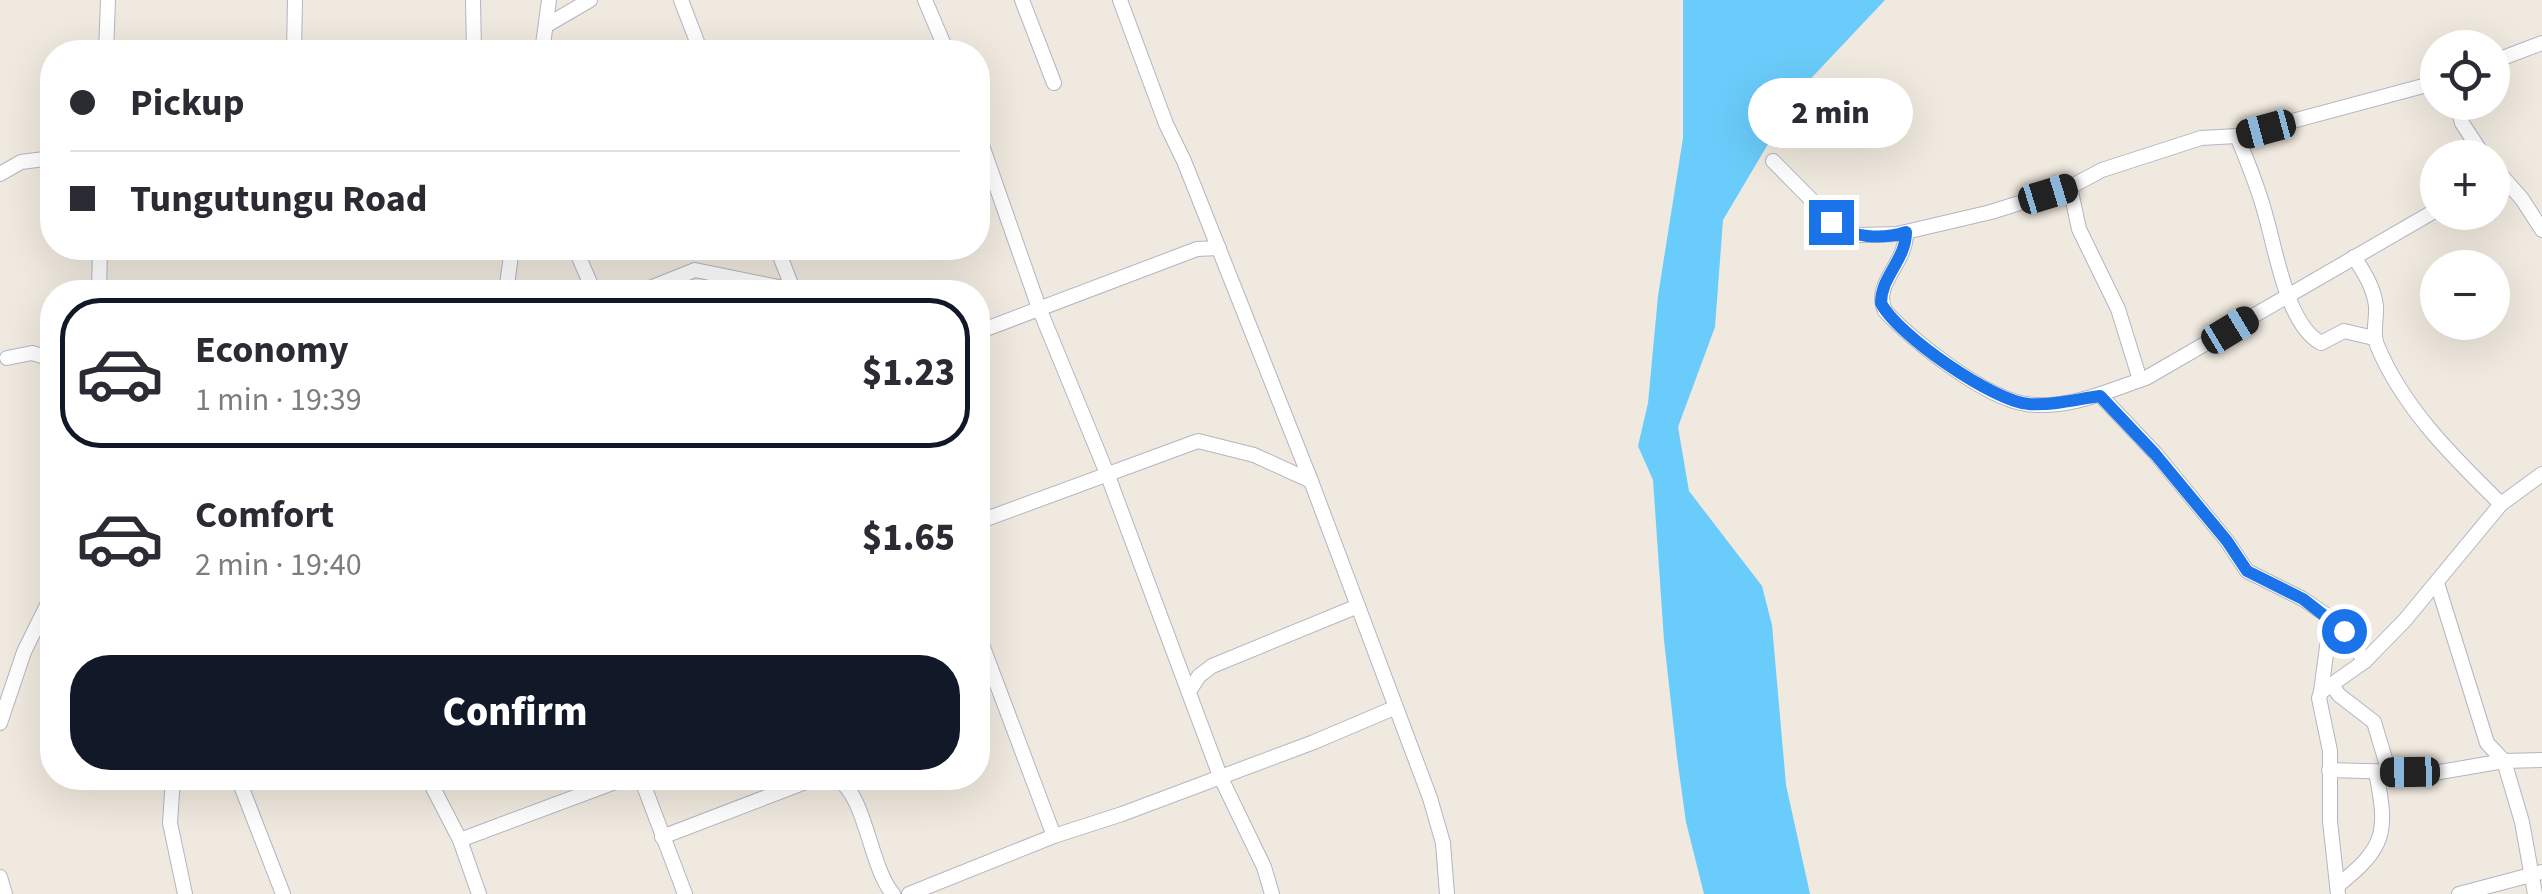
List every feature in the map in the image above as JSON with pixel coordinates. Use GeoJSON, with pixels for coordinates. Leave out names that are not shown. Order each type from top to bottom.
{"type":"FeatureCollection","features":[{"type":"Feature","properties":{"kind":"street"},"geometry":{"type":"LineString","coordinates":[[106,40],[108,0]]}},
{"type":"Feature","properties":{"kind":"street"},"geometry":{"type":"LineString","coordinates":[[294,40],[295,0]]}},
{"type":"Feature","properties":{"kind":"street"},"geometry":{"type":"LineString","coordinates":[[473,0],[474,40]]}},
{"type":"Feature","properties":{"kind":"street"},"geometry":{"type":"LineString","coordinates":[[544,40],[549,0]]}},
{"type":"Feature","properties":{"kind":"street"},"geometry":{"type":"LineString","coordinates":[[681,0],[696,40]]}},
{"type":"Feature","properties":{"kind":"street"},"geometry":{"type":"LineString","coordinates":[[925,0],[941,40]]}},
{"type":"Feature","properties":{"kind":"street"},"geometry":{"type":"LineString","coordinates":[[1022,0],[1054,83]]}},
{"type":"Feature","properties":{"kind":"street"},"geometry":{"type":"LineString","coordinates":[[1120,0],[1430,798],[1444,843],[1447,894]]}},
{"type":"Feature","properties":{"kind":"street"},"geometry":{"type":"LineString","coordinates":[[547,25],[582,1]]}},
{"type":"Feature","properties":{"kind":"street"},"geometry":{"type":"LineString","coordinates":[[2510,55],[2542,43]]}},
{"type":"Feature","properties":{"kind":"street"},"geometry":{"type":"LineString","coordinates":[[1773,162],[1841,230],[1879,236],[1992,212],[2070,187],[2141,156],[2201,138],[2237,136],[2420,87]]}},
{"type":"Feature","properties":{"kind":"street"},"geometry":{"type":"LineString","coordinates":[[2237,136],[2262,201],[2288,296],[2316,342],[2344,331],[2374,338]]}},
{"type":"Feature","properties":{"kind":"street"},"geometry":{"type":"LineString","coordinates":[[0,174],[21,162],[40,160]]}},
{"type":"Feature","properties":{"kind":"street"},"geometry":{"type":"LineString","coordinates":[[990,168],[1039,308],[1108,476],[1220,776],[1264,867],[1272,894]]}},
{"type":"Feature","properties":{"kind":"street"},"geometry":{"type":"LineString","coordinates":[[2510,185],[2542,230]]}},
{"type":"Feature","properties":{"kind":"street"},"geometry":{"type":"LineString","coordinates":[[2070,187],[2079,229],[2118,309],[2140,380]]}},
{"type":"Feature","properties":{"kind":"street"},"geometry":{"type":"LineString","coordinates":[[1906,232],[1904,253],[1881,296],[1885,312],[1940,360],[2016,401],[2041,404],[2100,396],[2172,366],[2420,219]]}},
{"type":"Feature","properties":{"kind":"street"},"geometry":{"type":"LineString","coordinates":[[990,327],[1197,250],[1219,248]]}},
{"type":"Feature","properties":{"kind":"street"},"geometry":{"type":"LineString","coordinates":[[2354,257],[2372,288],[2376,305],[2374,338],[2384,359],[2430,433],[2501,504]]}},
{"type":"Feature","properties":{"kind":"street"},"geometry":{"type":"LineString","coordinates":[[670,280],[695,270],[742,280]]}},
{"type":"Feature","properties":{"kind":"street"},"geometry":{"type":"LineString","coordinates":[[7,358],[32,353],[40,355]]}},
{"type":"Feature","properties":{"kind":"street"},"geometry":{"type":"LineString","coordinates":[[2100,396],[2155,454],[2247,571],[2303,599],[2335,621],[2365,661]]}},
{"type":"Feature","properties":{"kind":"street"},"geometry":{"type":"LineString","coordinates":[[990,518],[1198,441],[1254,456],[1310,481]]}},
{"type":"Feature","properties":{"kind":"street"},"geometry":{"type":"LineString","coordinates":[[2338,890],[2329,740],[2318,698],[2365,661],[2438,583],[2501,504],[2542,474]]}},
{"type":"Feature","properties":{"kind":"street"},"geometry":{"type":"LineString","coordinates":[[2438,583],[2488,744],[2504,760],[2536,874],[2535,894]]}},
{"type":"Feature","properties":{"kind":"street"},"geometry":{"type":"LineString","coordinates":[[1190,690],[1212,666],[1358,606]]}},
{"type":"Feature","properties":{"kind":"street"},"geometry":{"type":"LineString","coordinates":[[2326,688],[2328,639],[2335,621]]}},
{"type":"Feature","properties":{"kind":"street"},"geometry":{"type":"LineString","coordinates":[[0,723],[24,652],[40,628]]}},
{"type":"Feature","properties":{"kind":"street"},"geometry":{"type":"LineString","coordinates":[[990,666],[1054,836]]}},
{"type":"Feature","properties":{"kind":"street"},"geometry":{"type":"LineString","coordinates":[[2326,688],[2374,722],[2382,772],[2381,839],[2366,862],[2338,890]]}},
{"type":"Feature","properties":{"kind":"street"},"geometry":{"type":"LineString","coordinates":[[908,894],[1394,708]]}},
{"type":"Feature","properties":{"kind":"street"},"geometry":{"type":"LineString","coordinates":[[2328,770],[2434,773],[2504,760],[2542,760]]}},
{"type":"Feature","properties":{"kind":"street"},"geometry":{"type":"LineString","coordinates":[[173,790],[170,823],[185,894]]}},
{"type":"Feature","properties":{"kind":"street"},"geometry":{"type":"LineString","coordinates":[[243,790],[282,894]]}},
{"type":"Feature","properties":{"kind":"street"},"geometry":{"type":"LineString","coordinates":[[434,790],[460,840],[480,894]]}},
{"type":"Feature","properties":{"kind":"street"},"geometry":{"type":"LineString","coordinates":[[460,840],[594,790]]}},
{"type":"Feature","properties":{"kind":"street"},"geometry":{"type":"LineString","coordinates":[[644,790],[685,894]]}},
{"type":"Feature","properties":{"kind":"street"},"geometry":{"type":"LineString","coordinates":[[662,837],[785,790]]}},
{"type":"Feature","properties":{"kind":"street"},"geometry":{"type":"LineString","coordinates":[[850,790],[883,878],[893,894]]}},
{"type":"Feature","properties":{"kind":"street"},"geometry":{"type":"LineString","coordinates":[[2459,894],[2536,874]]}},
{"type":"Feature","properties":{"kind":"street"},"geometry":{"type":"LineString","coordinates":[[0,876],[5,894]]}},
{"type":"Feature","properties":{"kind":"water"},"geometry":{"type":"Polygon","coordinates":[[[1683,0],[1885,0],[1800,90],[1723,220],[1715,327],[1678,427],[1689,491],[1762,586],[1772,625],[1786,785],[1810,894],[1704,894],[1686,822],[1664,640],[1653,480],[1638,446],[1648,403],[1658,296],[1683,138],[1683,0]]]}},
{"type":"Feature","properties":{"kind":"route"},"geometry":{"type":"LineString","coordinates":[[1831,222],[1841,230],[1860,235],[1906,232],[1904,253],[1882,289],[1881,303],[1900,327],[1940,360],[2006,397],[2028,404],[2100,396],[2124,417],[2227,541],[2247,571],[2303,599],[2344,631]]}}]}
